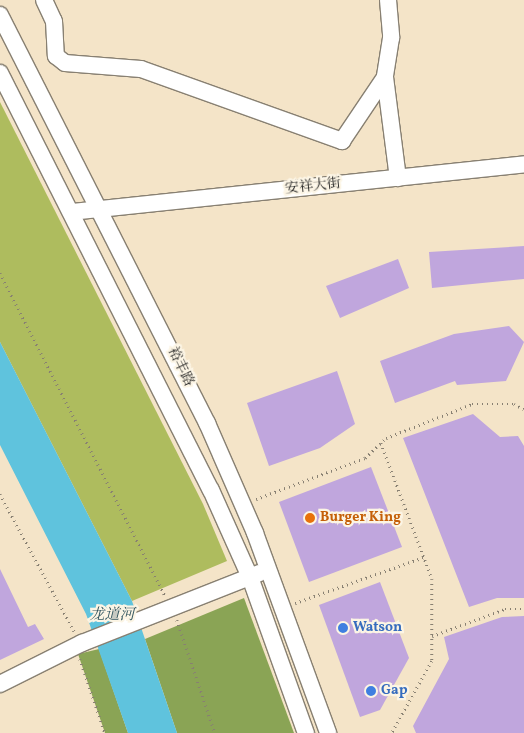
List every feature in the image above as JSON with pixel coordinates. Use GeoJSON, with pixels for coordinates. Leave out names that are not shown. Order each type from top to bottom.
{"type":"FeatureCollection","features":[{"type":"Feature","properties":{"kind":"street"},"geometry":{"type":"LineString","coordinates":[[44,0],[54,21],[56,56],[66,63],[141,69],[342,141],[385,77]]}},
{"type":"Feature","properties":{"kind":"street"},"geometry":{"type":"LineString","coordinates":[[388,0],[391,38],[385,77],[398,178]]}},
{"type":"Feature","properties":{"kind":"street","name":"裕丰路"},"geometry":{"type":"LineString","coordinates":[[0,15],[102,209],[244,504],[328,733]]}},
{"type":"Feature","properties":{"kind":"street","name":"裕丰路"},"geometry":{"type":"LineString","coordinates":[[0,73],[211,490],[250,577],[306,733]]}},
{"type":"Feature","properties":{"kind":"street","name":"安祥大街"},"geometry":{"type":"LineString","coordinates":[[71,212],[524,164]]}},
{"type":"Feature","properties":{"kind":"street"},"geometry":{"type":"LineString","coordinates":[[0,684],[79,645],[269,570]]}},
{"type":"Feature","properties":{"kind":"path"},"geometry":{"type":"LineString","coordinates":[[0,273],[173,608],[215,733]]}},
{"type":"Feature","properties":{"kind":"path"},"geometry":{"type":"LineString","coordinates":[[244,504],[365,458],[381,443],[472,404],[514,404],[524,409]]}},
{"type":"Feature","properties":{"kind":"path"},"geometry":{"type":"LineString","coordinates":[[381,443],[432,579],[432,661],[392,733]]}},
{"type":"Feature","properties":{"kind":"path"},"geometry":{"type":"LineString","coordinates":[[0,494],[73,626],[105,733]]}},
{"type":"Feature","properties":{"kind":"path"},"geometry":{"type":"LineString","coordinates":[[282,608],[424,557]]}},
{"type":"Feature","properties":{"kind":"path"},"geometry":{"type":"LineString","coordinates":[[432,636],[504,610],[524,609]]}},
{"type":"Feature","properties":{"kind":"green space"},"geometry":{"type":"Polygon","coordinates":[[[0,102],[203,504],[227,561],[132,601],[0,342],[0,102]]]}},
{"type":"Feature","properties":{"kind":"green space"},"geometry":{"type":"Polygon","coordinates":[[[244,598],[294,733],[177,733],[145,639],[244,598]]]}},
{"type":"Feature","properties":{"kind":"green space"},"geometry":{"type":"Polygon","coordinates":[[[99,649],[128,733],[105,733],[78,654],[99,649]]]}},
{"type":"Feature","properties":{"kind":"water","name":"龙道河"},"geometry":{"type":"Polygon","coordinates":[[[0,342],[132,601],[177,733],[128,733],[86,614],[0,445],[0,342]]]}},
{"type":"Feature","properties":{"kind":"building"},"geometry":{"type":"Polygon","coordinates":[[[524,246],[524,279],[432,288],[429,252],[524,246]]]}},
{"type":"Feature","properties":{"kind":"building"},"geometry":{"type":"Polygon","coordinates":[[[398,259],[409,288],[340,318],[326,286],[398,259]]]}},
{"type":"Feature","properties":{"kind":"building"},"geometry":{"type":"Polygon","coordinates":[[[509,326],[524,342],[506,381],[457,385],[455,381],[395,403],[380,361],[454,334],[509,326]]]}},
{"type":"Feature","properties":{"kind":"building"},"geometry":{"type":"Polygon","coordinates":[[[337,371],[355,424],[320,448],[269,466],[247,403],[337,371]]]}},
{"type":"Feature","properties":{"kind":"building"},"geometry":{"type":"Polygon","coordinates":[[[473,414],[500,437],[518,436],[524,446],[524,598],[497,598],[469,607],[403,438],[473,414]]]}},
{"type":"Feature","properties":{"kind":"building"},"geometry":{"type":"Polygon","coordinates":[[[371,467],[402,547],[309,582],[279,502],[371,467]]]}},
{"type":"Feature","properties":{"kind":"building"},"geometry":{"type":"Polygon","coordinates":[[[0,569],[28,627],[35,624],[44,639],[0,660],[0,569]]]}},
{"type":"Feature","properties":{"kind":"building"},"geometry":{"type":"Polygon","coordinates":[[[380,582],[409,658],[380,710],[360,717],[319,605],[380,582]]]}},
{"type":"Feature","properties":{"kind":"building"},"geometry":{"type":"Polygon","coordinates":[[[524,616],[524,733],[416,733],[413,726],[449,659],[444,637],[502,617],[524,616]]]}},
{"type":"Feature","properties":{"kind":"place","name":"Burger King"},"geometry":{"type":"Point","coordinates":[310,518]}},
{"type":"Feature","properties":{"kind":"place","name":"Watson"},"geometry":{"type":"Point","coordinates":[343,628]}},
{"type":"Feature","properties":{"kind":"place","name":"Gap"},"geometry":{"type":"Point","coordinates":[371,691]}}]}
